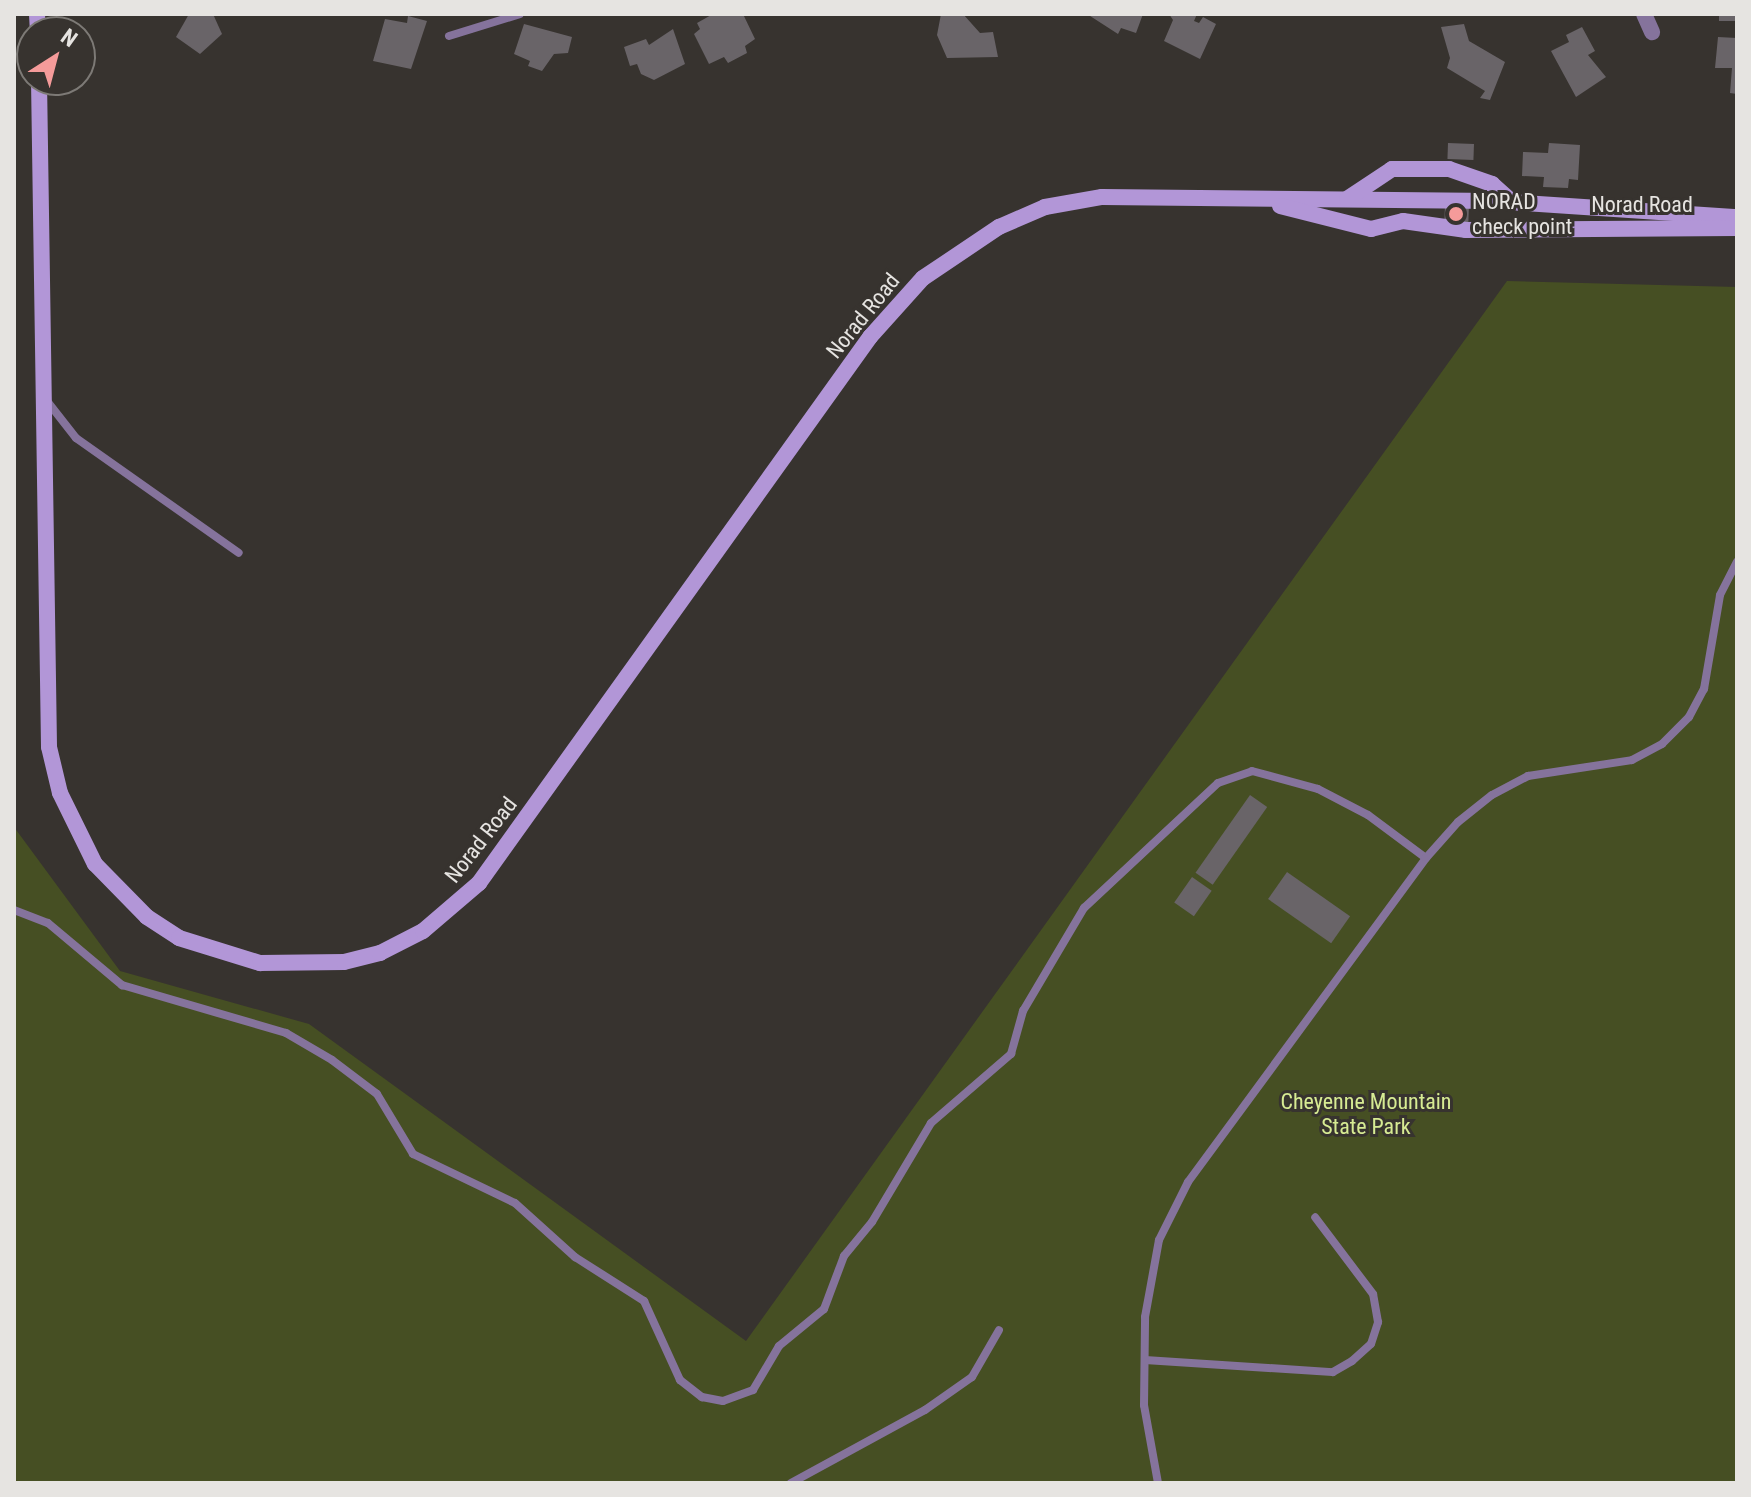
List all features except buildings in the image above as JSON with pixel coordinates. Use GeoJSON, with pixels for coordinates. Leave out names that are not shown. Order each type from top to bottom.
{"type":"FeatureCollection","features":[{"type":"Feature","properties":{"kind":"street"},"geometry":{"type":"LineString","coordinates":[[1644,14],[1652,32]]}},
{"type":"Feature","properties":{"kind":"street","name":"Norad Road"},"geometry":{"type":"LineString","coordinates":[[39,96],[49,747],[76,832],[119,890],[179,938],[260,963],[344,962],[380,953],[423,931],[479,883],[870,337],[923,278],[958,249],[1045,207],[1102,197],[1512,202],[1737,217]]}},
{"type":"Feature","properties":{"kind":"street"},"geometry":{"type":"LineString","coordinates":[[1347,199],[1392,169],[1449,169],[1492,184],[1512,202]]}},
{"type":"Feature","properties":{"kind":"street","name":"Norad Road"},"geometry":{"type":"LineString","coordinates":[[1215,197],[1296,209],[1371,229],[1403,221],[1466,230],[1737,228]]}},
{"type":"Feature","properties":{"kind":"lane"},"geometry":{"type":"LineString","coordinates":[[449,36],[520,14]]}},
{"type":"Feature","properties":{"kind":"lane"},"geometry":{"type":"LineString","coordinates":[[44,398],[76,438],[239,553]]}},
{"type":"Feature","properties":{"kind":"lane"},"geometry":{"type":"LineString","coordinates":[[1158,1483],[1149,1456],[1145,1317],[1159,1240],[1188,1182],[1426,858],[1458,822],[1528,776],[1632,760],[1662,744],[1689,717],[1704,689],[1720,595],[1737,562]]}},
{"type":"Feature","properties":{"kind":"lane"},"geometry":{"type":"LineString","coordinates":[[14,910],[48,923],[122,985],[286,1033],[332,1060],[377,1094],[413,1154],[515,1203],[575,1257],[644,1301],[680,1380],[702,1397],[723,1401],[753,1390],[779,1346],[824,1309],[844,1256],[872,1222],[931,1123],[1011,1054],[1023,1011],[1084,908],[1218,783],[1252,771],[1318,789],[1368,815],[1426,858]]}},
{"type":"Feature","properties":{"kind":"lane"},"geometry":{"type":"LineString","coordinates":[[1145,1360],[1333,1372],[1352,1361],[1371,1344],[1378,1322],[1373,1294],[1315,1217]]}},
{"type":"Feature","properties":{"kind":"lane"},"geometry":{"type":"LineString","coordinates":[[791,1483],[925,1410],[972,1377],[999,1330]]}},
{"type":"Feature","properties":{"kind":"green space","name":"Cheyenne Mountain State Park"},"geometry":{"type":"Polygon","coordinates":[[[1507,281],[1737,287],[1737,1483],[14,1483],[14,827],[120,971],[309,1024],[746,1341],[1507,281]]]}},
{"type":"Feature","properties":{"kind":"place","name":"NORAD check point"},"geometry":{"type":"Point","coordinates":[1456,214]}}]}
